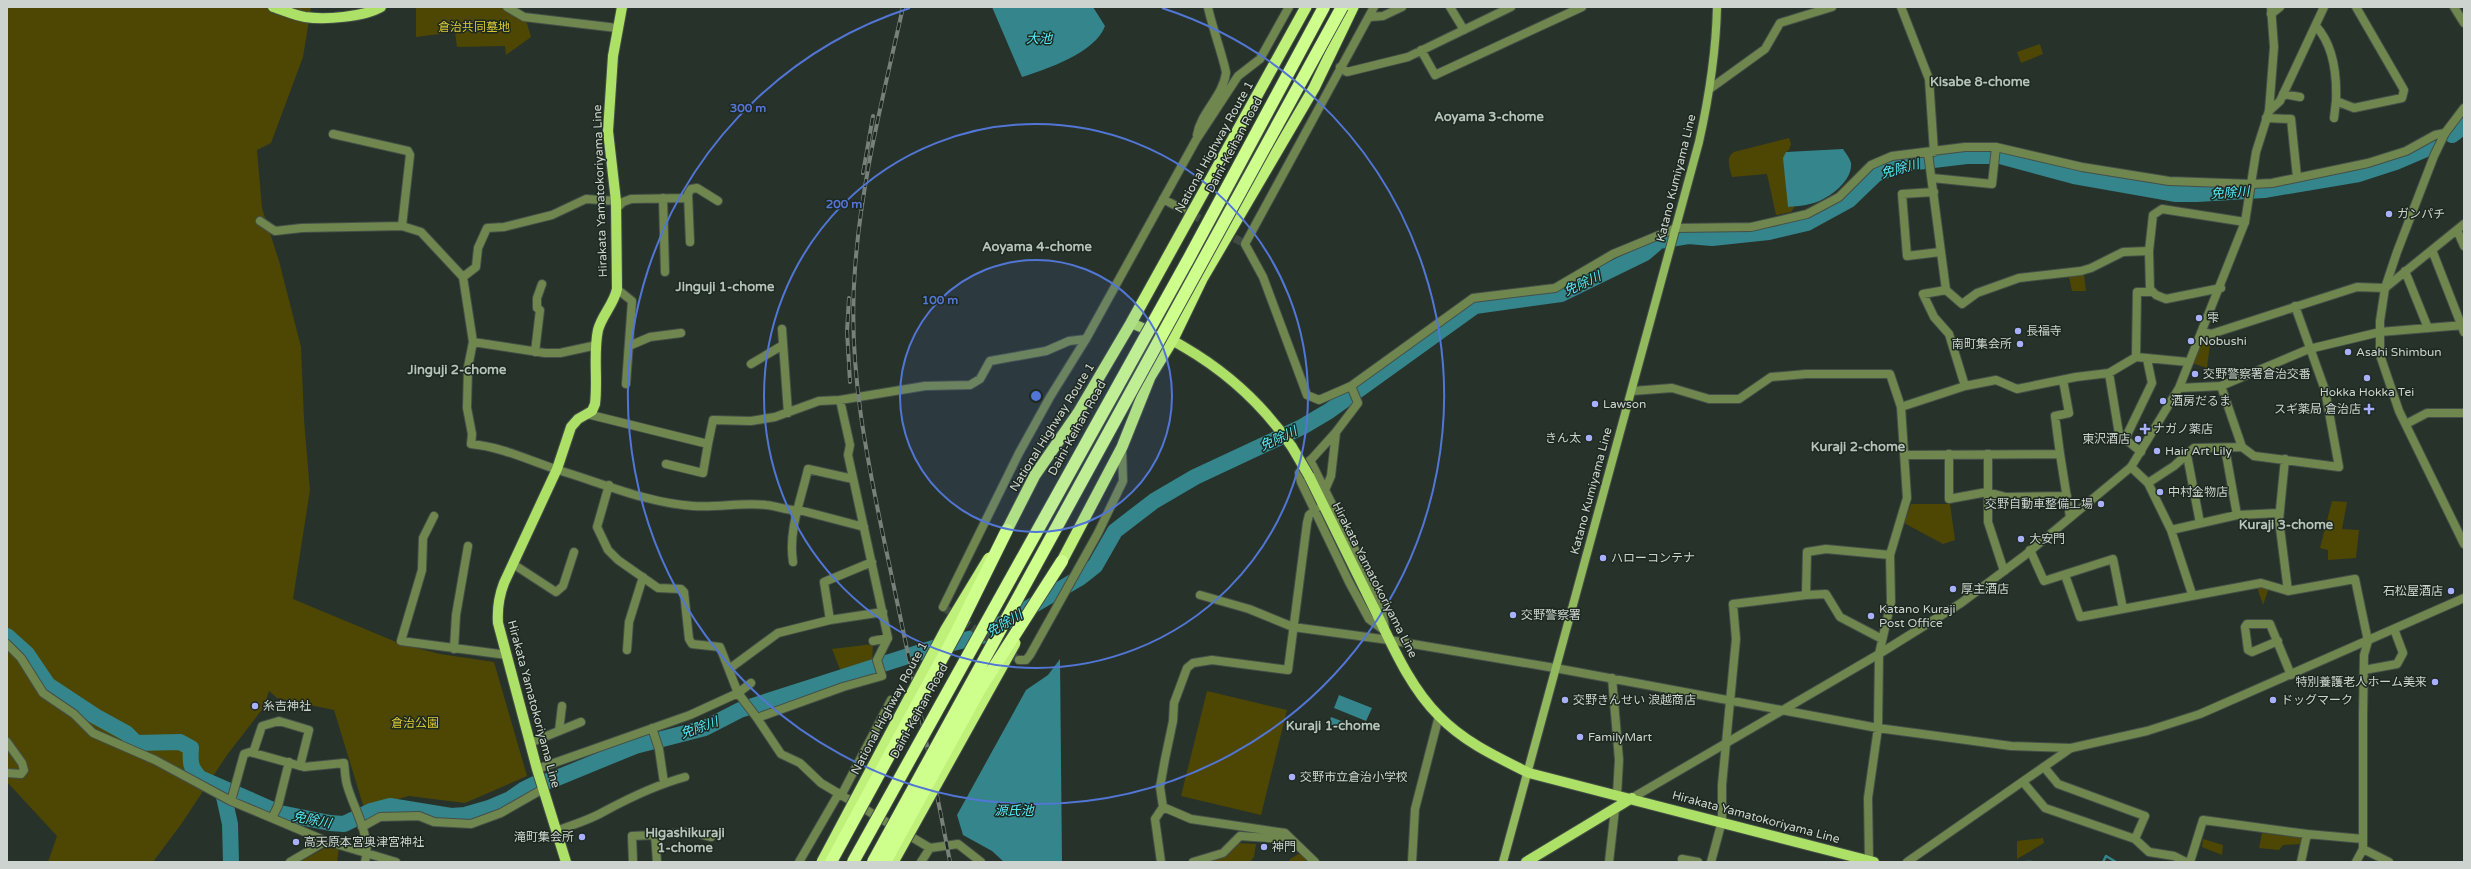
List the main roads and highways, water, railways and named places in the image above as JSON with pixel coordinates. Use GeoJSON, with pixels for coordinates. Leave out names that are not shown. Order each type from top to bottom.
{"type":"FeatureCollection","features":[{"type":"Feature","properties":{"kind":"highway","name":"National Highway Route 1"},"geometry":{"type":"LineString","coordinates":[[822,862],[946,629],[1007,530],[1035,475],[1078,413],[1131,323],[1306,7]]}},
{"type":"Feature","properties":{"kind":"highway","name":"Daini-Keihan Road"},"geometry":{"type":"LineString","coordinates":[[853,862],[1181,272],[1324,7]]}},
{"type":"Feature","properties":{"kind":"highway"},"geometry":{"type":"LineString","coordinates":[[873,862],[1342,7]]}},
{"type":"Feature","properties":{"kind":"highway"},"geometry":{"type":"LineString","coordinates":[[893,862],[1062,561],[1122,447],[1150,377],[1172,341],[1202,279],[1314,88],[1353,7]]}},
{"type":"Feature","properties":{"kind":"highway"},"geometry":{"type":"LineString","coordinates":[[832,862],[956,633],[1007,530]]}},
{"type":"Feature","properties":{"kind":"highway"},"geometry":{"type":"LineString","coordinates":[[885,862],[980,690],[1062,561]]}},
{"type":"Feature","properties":{"kind":"main road"},"geometry":{"type":"LineString","coordinates":[[272,7],[304,17],[325,18],[363,14],[381,7]]}},
{"type":"Feature","properties":{"kind":"main road","name":"Hirakata Yamatokoriyama Line"},"geometry":{"type":"LineString","coordinates":[[566,862],[537,769],[532,742],[498,623],[497,611],[499,595],[557,469],[571,427],[578,419],[587,414],[595,404],[599,328],[615,299],[617,289],[616,205],[608,131],[610,86],[617,28],[622,7]]}},
{"type":"Feature","properties":{"kind":"main road","name":"Katano Kumiyama Line"},"geometry":{"type":"LineString","coordinates":[[1503,862],[1529,773],[1555,668],[1632,391],[1711,88],[1716,47],[1717,7]]}},
{"type":"Feature","properties":{"kind":"main road","name":"Hirakata Yamatokoriyama Line"},"geometry":{"type":"LineString","coordinates":[[1131,323],[1172,341],[1220,370],[1260,406],[1280,431],[1309,476],[1387,636],[1417,690],[1439,716],[1461,736],[1493,755],[1529,773],[1722,821],[1872,861]]}},
{"type":"Feature","properties":{"kind":"main road"},"geometry":{"type":"LineString","coordinates":[[1526,862],[1562,838],[1615,810],[1632,798]]}},
{"type":"Feature","properties":{"kind":"water","name":"大池"},"geometry":{"type":"Polygon","coordinates":[[[992,7],[1093,7],[1105,26],[1100,35],[1092,44],[1082,51],[1057,64],[1022,77],[992,7]]]}},
{"type":"Feature","properties":{"kind":"water"},"geometry":{"type":"Polygon","coordinates":[[[1843,149],[1851,163],[1848,177],[1843,184],[1831,195],[1816,202],[1788,207],[1783,158],[1786,152],[1843,149]]]}},
{"type":"Feature","properties":{"kind":"water","name":"源氏池"},"geometry":{"type":"Polygon","coordinates":[[[1060,659],[1062,862],[1004,862],[992,851],[963,835],[957,815],[1026,690],[1048,675],[1060,659]]]}},
{"type":"Feature","properties":{"kind":"water"},"geometry":{"type":"Polygon","coordinates":[[[1339,695],[1372,708],[1366,721],[1334,708],[1339,695]]]}},
{"type":"Feature","properties":{"kind":"water"},"geometry":{"type":"Polygon","coordinates":[[[1331,717],[1349,724],[1347,731],[1329,724],[1331,717]]]}},
{"type":"Feature","properties":{"kind":"waterway","name":"免除川"},"geometry":{"type":"LineString","coordinates":[[2452,135],[2464,126]]}},
{"type":"Feature","properties":{"kind":"waterway","name":"免除川"},"geometry":{"type":"LineString","coordinates":[[7,636],[27,654],[48,685],[95,716],[126,733],[136,743],[180,742],[191,748],[191,764],[194,771],[200,778],[280,813],[330,823],[344,824],[371,811],[390,806],[451,816],[465,815],[489,808],[510,799],[535,784],[552,780],[635,746],[705,728],[740,710],[933,648],[981,636],[1081,577],[1095,566],[1115,531],[1154,501],[1195,477],[1302,427],[1329,411],[1475,306],[1561,294],[1645,253],[1659,241],[1688,236],[1712,238],[1769,232],[1807,223],[1849,200],[1876,174],[1908,163],[1967,156],[2000,156],[2074,176],[2176,194],[2197,194],[2264,190],[2359,174],[2396,162],[2431,147]]}},
{"type":"Feature","properties":{"kind":"waterway","name":"免除川"},"geometry":{"type":"LineString","coordinates":[[222,788],[230,824],[231,862]]}},
{"type":"Feature","properties":{"kind":"waterway"},"geometry":{"type":"LineString","coordinates":[[2103,862],[2106,856],[2116,862]]}},
{"type":"Feature","properties":{"kind":"waterway"},"geometry":{"type":"LineString","coordinates":[[2026,862],[2032,862]]}},
{"type":"Feature","properties":{"kind":"tunnel"},"geometry":{"type":"LineString","coordinates":[[1182,209],[1245,244]]}},
{"type":"Feature","properties":{"kind":"tunnel"},"geometry":{"type":"LineString","coordinates":[[943,607],[1019,660]]}},
{"type":"Feature","properties":{"kind":"railway"},"geometry":{"type":"LineString","coordinates":[[903,7],[874,137],[862,203],[855,269],[853,310],[854,351],[863,432],[870,472],[950,862]]}},
{"type":"Feature","properties":{"kind":"railway"},"geometry":{"type":"LineString","coordinates":[[863,173],[873,116]]}},
{"type":"Feature","properties":{"kind":"railway"},"geometry":{"type":"LineString","coordinates":[[849,298],[847,331],[850,382]]}},
{"type":"Feature","properties":{"kind":"place","name":"ガンパチ"},"geometry":{"type":"Point","coordinates":[2389,214]}},
{"type":"Feature","properties":{"kind":"place","name":"雫"},"geometry":{"type":"Point","coordinates":[2199,318]}},
{"type":"Feature","properties":{"kind":"place","name":"長福寺"},"geometry":{"type":"Point","coordinates":[2018,331]}},
{"type":"Feature","properties":{"kind":"place","name":"Nobushi"},"geometry":{"type":"Point","coordinates":[2191,341]}},
{"type":"Feature","properties":{"kind":"place","name":"南町集会所"},"geometry":{"type":"Point","coordinates":[2020,344]}},
{"type":"Feature","properties":{"kind":"place","name":"Asahi Shimbun"},"geometry":{"type":"Point","coordinates":[2348,352]}},
{"type":"Feature","properties":{"kind":"place","name":"交野警察署倉治交番"},"geometry":{"type":"Point","coordinates":[2195,374]}},
{"type":"Feature","properties":{"kind":"place","name":"Hokka Hokka Tei"},"geometry":{"type":"Point","coordinates":[2367,378]}},
{"type":"Feature","properties":{"kind":"place","name":"酒房だるま"},"geometry":{"type":"Point","coordinates":[2163,401]}},
{"type":"Feature","properties":{"kind":"place","name":"Lawson"},"geometry":{"type":"Point","coordinates":[1595,404]}},
{"type":"Feature","properties":{"kind":"place","name":"スギ薬局 倉治店"},"geometry":{"type":"Point","coordinates":[2369,409]}},
{"type":"Feature","properties":{"kind":"place","name":"ナガノ薬店"},"geometry":{"type":"Point","coordinates":[2145,429]}},
{"type":"Feature","properties":{"kind":"place","name":"きん太"},"geometry":{"type":"Point","coordinates":[1589,438]}},
{"type":"Feature","properties":{"kind":"place","name":"東沢酒店"},"geometry":{"type":"Point","coordinates":[2138,439]}},
{"type":"Feature","properties":{"kind":"place","name":"Hair Art Lily"},"geometry":{"type":"Point","coordinates":[2157,451]}},
{"type":"Feature","properties":{"kind":"place","name":"中村金物店"},"geometry":{"type":"Point","coordinates":[2160,492]}},
{"type":"Feature","properties":{"kind":"place","name":"交野自動車整備工場"},"geometry":{"type":"Point","coordinates":[2101,504]}},
{"type":"Feature","properties":{"kind":"place","name":"大安門"},"geometry":{"type":"Point","coordinates":[2021,539]}},
{"type":"Feature","properties":{"kind":"place","name":"ハローコンテナ"},"geometry":{"type":"Point","coordinates":[1603,558]}},
{"type":"Feature","properties":{"kind":"place","name":"厚主酒店"},"geometry":{"type":"Point","coordinates":[1953,589]}},
{"type":"Feature","properties":{"kind":"place","name":"石松屋酒店"},"geometry":{"type":"Point","coordinates":[2451,591]}},
{"type":"Feature","properties":{"kind":"place","name":"交野警察署"},"geometry":{"type":"Point","coordinates":[1513,615]}},
{"type":"Feature","properties":{"kind":"place","name":"Katano Kuraji Post Office"},"geometry":{"type":"Point","coordinates":[1871,616]}},
{"type":"Feature","properties":{"kind":"place","name":"特別養護老人ホーム美来"},"geometry":{"type":"Point","coordinates":[2435,682]}},
{"type":"Feature","properties":{"kind":"place","name":"交野きんせい 浪越商店"},"geometry":{"type":"Point","coordinates":[1565,700]}},
{"type":"Feature","properties":{"kind":"place","name":"ドッグマーク"},"geometry":{"type":"Point","coordinates":[2273,700]}},
{"type":"Feature","properties":{"kind":"place","name":"糸吉神社"},"geometry":{"type":"Point","coordinates":[255,706]}},
{"type":"Feature","properties":{"kind":"place","name":"FamilyMart"},"geometry":{"type":"Point","coordinates":[1580,737]}},
{"type":"Feature","properties":{"kind":"place","name":"交野市立倉治小学校"},"geometry":{"type":"Point","coordinates":[1292,777]}},
{"type":"Feature","properties":{"kind":"place","name":"滝町集会所"},"geometry":{"type":"Point","coordinates":[582,837]}},
{"type":"Feature","properties":{"kind":"place","name":"高天原本宮奥津宮神社"},"geometry":{"type":"Point","coordinates":[296,842]}},
{"type":"Feature","properties":{"kind":"place","name":"神門"},"geometry":{"type":"Point","coordinates":[1264,847]}},
{"type":"Feature","properties":{"kind":"district","name":"Kisabe 8-chome"},"geometry":{"type":"Point","coordinates":[1980,81]}},
{"type":"Feature","properties":{"kind":"district","name":"Aoyama 3-chome"},"geometry":{"type":"Point","coordinates":[1489,116]}},
{"type":"Feature","properties":{"kind":"district","name":"Aoyama 4-chome"},"geometry":{"type":"Point","coordinates":[1037,246]}},
{"type":"Feature","properties":{"kind":"district","name":"Jinguji 1-chome"},"geometry":{"type":"Point","coordinates":[725,286]}},
{"type":"Feature","properties":{"kind":"district","name":"Jinguji 2-chome"},"geometry":{"type":"Point","coordinates":[457,369]}},
{"type":"Feature","properties":{"kind":"district","name":"Kuraji 2-chome"},"geometry":{"type":"Point","coordinates":[1858,446]}},
{"type":"Feature","properties":{"kind":"district","name":"Kuraji 3-chome"},"geometry":{"type":"Point","coordinates":[2286,524]}},
{"type":"Feature","properties":{"kind":"district","name":"Kuraji 1-chome"},"geometry":{"type":"Point","coordinates":[1333,725]}},
{"type":"Feature","properties":{"kind":"district","name":"Higashikuraji 1-chome"},"geometry":{"type":"Point","coordinates":[685,840]}},
{"type":"Feature","properties":{"kind":"park label","name":"倉治共同墓地"},"geometry":{"type":"Point","coordinates":[474,27]}},
{"type":"Feature","properties":{"kind":"park label","name":"倉治公園"},"geometry":{"type":"Point","coordinates":[415,723]}}]}
